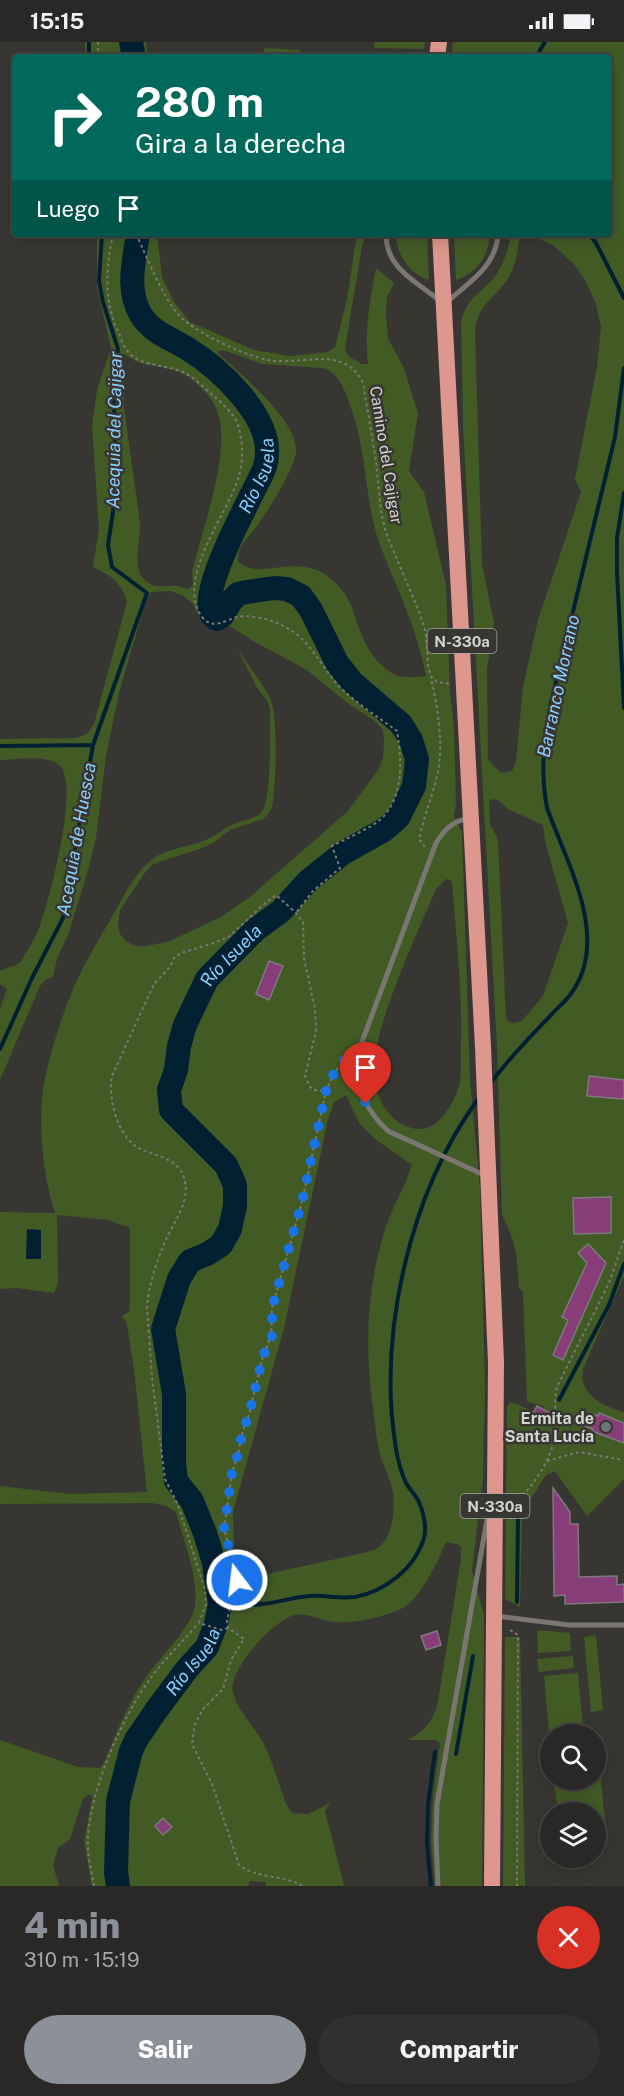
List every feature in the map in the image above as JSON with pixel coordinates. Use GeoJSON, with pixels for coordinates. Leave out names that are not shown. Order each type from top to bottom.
{"type":"FeatureCollection","features":[{"type":"Feature","properties":{"kind":"highway","name":"N-330a"},"geometry":{"type":"LineString","coordinates":[[440,237],[483,1047],[496,1363],[495,1526],[502,1617],[492,1886]]}},
{"type":"Feature","properties":{"kind":"lane"},"geometry":{"type":"LineString","coordinates":[[386,237],[388,250],[399,269],[443,304],[489,264],[497,237]]}},
{"type":"Feature","properties":{"kind":"lane"},"geometry":{"type":"LineString","coordinates":[[471,818],[456,821],[445,829],[433,853],[359,1050],[357,1071],[359,1089],[366,1104],[376,1120],[388,1131],[489,1178]]}},
{"type":"Feature","properties":{"kind":"lane"},"geometry":{"type":"LineString","coordinates":[[438,1886],[437,1804],[477,1566],[495,1482]]}},
{"type":"Feature","properties":{"kind":"lane"},"geometry":{"type":"LineString","coordinates":[[502,1617],[569,1625],[624,1625]]}},
{"type":"Feature","properties":{"kind":"path"},"geometry":{"type":"LineString","coordinates":[[113,237],[107,276],[108,300],[113,320],[124,346],[138,360],[183,372],[191,377],[236,419],[242,439],[243,460],[238,480],[208,540],[196,579],[196,604],[202,617],[216,624],[239,617],[255,617],[298,634],[339,686],[360,705],[397,731],[401,753],[398,788],[386,812],[379,820],[332,846],[340,868],[312,891],[296,913]]}},
{"type":"Feature","properties":{"kind":"path","name":"Camino del Cajigar"},"geometry":{"type":"LineString","coordinates":[[137,237],[174,309],[185,321],[201,331],[266,360],[282,362],[336,360],[352,366],[357,372],[363,383],[376,461],[381,512],[395,558],[423,624],[431,676]]}},
{"type":"Feature","properties":{"kind":"path"},"geometry":{"type":"LineString","coordinates":[[431,676],[437,682],[465,688]]}},
{"type":"Feature","properties":{"kind":"path"},"geometry":{"type":"LineString","coordinates":[[431,676],[440,750],[438,774],[419,839],[421,844],[433,853]]}},
{"type":"Feature","properties":{"kind":"path"},"geometry":{"type":"LineString","coordinates":[[94,1886],[88,1835],[95,1798],[113,1748],[150,1679],[199,1623],[206,1604],[205,1590],[178,1505],[165,1479],[152,1378],[147,1306],[160,1256],[184,1204],[185,1181],[183,1172],[177,1165],[133,1145],[115,1115],[110,1087],[112,1076],[154,984],[170,967],[174,958],[181,953],[214,944],[230,936],[276,895],[303,922],[303,958],[316,1021],[306,1076],[310,1088],[326,1091]]}},
{"type":"Feature","properties":{"kind":"path"},"geometry":{"type":"LineString","coordinates":[[302,1886],[290,1880],[245,1870],[239,1865],[212,1784],[192,1744],[195,1724],[203,1709],[223,1689],[231,1660],[244,1639],[228,1628],[227,1621],[231,1601],[242,1592],[224,1529],[232,1473],[263,1356],[272,1336],[272,1308],[302,1202],[326,1091],[342,1062],[352,1052],[359,1050]]}},
{"type":"Feature","properties":{"kind":"path"},"geometry":{"type":"LineString","coordinates":[[495,1526],[526,1492],[547,1461],[555,1434],[556,1387],[609,1283],[624,1240]]}},
{"type":"Feature","properties":{"kind":"path"},"geometry":{"type":"LineString","coordinates":[[547,1461],[579,1452],[623,1460]]}},
{"type":"Feature","properties":{"kind":"path"},"geometry":{"type":"LineString","coordinates":[[502,1617],[510,1631],[518,1635],[517,1886]]}},
{"type":"Feature","properties":{"kind":"path"},"geometry":{"type":"LineString","coordinates":[[199,1623],[222,1630],[228,1628]]}},
{"type":"Feature","properties":{"kind":"green space"},"geometry":{"type":"Polygon","coordinates":[[[85,42],[146,42],[148,54],[85,54],[85,42]]]}},
{"type":"Feature","properties":{"kind":"green space"},"geometry":{"type":"Polygon","coordinates":[[[374,42],[425,42],[424,49],[374,48],[374,42]]]}},
{"type":"Feature","properties":{"kind":"green space"},"geometry":{"type":"Polygon","coordinates":[[[453,42],[624,42],[624,1276],[583,1369],[582,1378],[588,1392],[600,1403],[624,1412],[624,1479],[587,1516],[555,1471],[546,1475],[522,1513],[520,1607],[505,1599],[507,1407],[510,1402],[534,1411],[532,1415],[545,1422],[550,1413],[543,1406],[527,1402],[523,1292],[519,1288],[517,1259],[513,1243],[502,1215],[497,1047],[463,425],[461,320],[470,302],[498,272],[510,237],[520,237],[513,269],[502,287],[482,309],[475,332],[482,564],[494,623],[487,670],[488,760],[501,773],[512,771],[516,762],[523,687],[538,620],[581,492],[575,479],[597,367],[601,327],[596,304],[575,265],[554,246],[536,237],[612,237],[612,54],[452,54],[453,42]],[[498,800],[489,801],[490,825],[498,839],[506,1019],[512,1023],[522,1021],[543,996],[568,923],[545,841],[543,825],[508,809],[498,800]]]}},
{"type":"Feature","properties":{"kind":"green space"},"geometry":{"type":"Polygon","coordinates":[[[265,48],[301,50],[300,54],[262,54],[265,48]]]}},
{"type":"Feature","properties":{"kind":"green space"},"geometry":{"type":"Polygon","coordinates":[[[97,237],[157,237],[162,277],[174,302],[190,322],[254,350],[290,356],[328,352],[335,347],[347,299],[357,237],[365,237],[345,348],[348,356],[362,364],[368,364],[367,328],[376,268],[394,283],[387,297],[388,339],[403,366],[418,413],[409,471],[424,492],[446,585],[450,692],[454,727],[456,803],[454,816],[462,832],[470,1080],[480,1187],[485,1387],[483,1479],[472,1570],[484,1616],[482,1886],[435,1886],[431,1841],[433,1796],[440,1743],[435,1740],[408,1740],[421,1732],[430,1722],[437,1707],[461,1559],[461,1547],[446,1542],[427,1580],[406,1606],[376,1618],[353,1622],[335,1622],[300,1614],[286,1619],[254,1647],[237,1672],[233,1683],[235,1700],[264,1744],[286,1804],[292,1813],[308,1814],[330,1803],[325,1811],[344,1886],[266,1886],[266,1882],[250,1881],[248,1886],[92,1886],[84,1841],[92,1799],[91,1795],[88,1795],[83,1799],[70,1839],[58,1848],[53,1865],[59,1886],[0,1886],[0,1740],[78,1767],[100,1768],[134,1697],[146,1677],[186,1626],[194,1610],[196,1599],[193,1574],[176,1512],[164,1505],[151,1503],[0,1504],[0,1486],[70,1494],[147,1492],[134,1370],[127,1324],[122,1316],[129,1312],[130,1302],[130,1228],[108,1220],[57,1215],[58,1282],[54,1293],[17,1288],[0,1289],[0,1212],[55,1213],[45,1172],[41,1114],[46,1072],[61,1021],[85,964],[127,890],[143,868],[163,853],[201,842],[232,825],[256,817],[265,806],[270,764],[270,710],[268,702],[256,686],[238,650],[269,696],[272,705],[276,750],[272,807],[263,819],[230,830],[213,843],[153,864],[120,910],[118,923],[120,934],[126,941],[135,946],[147,946],[170,941],[221,917],[251,896],[348,811],[378,770],[383,758],[383,730],[375,721],[346,702],[307,670],[233,628],[206,624],[201,620],[193,604],[182,595],[170,591],[151,592],[145,603],[119,693],[106,756],[96,838],[68,935],[57,959],[53,977],[45,980],[40,986],[0,1080],[0,1009],[7,989],[0,984],[0,971],[20,963],[40,926],[56,869],[67,794],[65,776],[59,765],[31,758],[0,760],[0,739],[77,738],[88,733],[94,724],[127,602],[119,584],[93,567],[99,529],[92,426],[97,390],[111,348],[97,287],[97,237]],[[223,350],[217,352],[278,412],[288,426],[296,452],[280,490],[262,519],[241,546],[238,561],[247,567],[257,569],[295,566],[322,573],[336,583],[347,597],[366,645],[382,666],[398,676],[426,676],[411,621],[376,533],[357,426],[342,385],[334,374],[323,368],[262,364],[223,350]],[[124,354],[124,408],[140,523],[138,568],[141,576],[147,582],[156,586],[178,586],[189,589],[193,584],[192,572],[218,470],[221,429],[218,413],[206,393],[189,377],[172,370],[140,363],[124,354]],[[446,879],[436,889],[395,986],[378,1040],[374,1064],[375,1083],[384,1107],[402,1124],[418,1129],[433,1125],[446,1112],[455,1096],[461,1076],[461,1000],[452,881],[446,879]],[[346,1095],[334,1102],[328,1119],[284,1328],[233,1512],[234,1550],[243,1567],[263,1575],[368,1552],[379,1547],[384,1541],[392,1522],[394,1507],[392,1489],[377,1442],[372,1401],[369,1316],[378,1254],[390,1216],[412,1165],[375,1139],[359,1123],[346,1095]]]}},
{"type":"Feature","properties":{"kind":"green space"},"geometry":{"type":"Polygon","coordinates":[[[396,237],[427,237],[429,280],[410,268],[401,256],[396,237]]]}},
{"type":"Feature","properties":{"kind":"green space"},"geometry":{"type":"Polygon","coordinates":[[[454,237],[490,237],[481,263],[470,273],[456,280],[454,237]]]}},
{"type":"Feature","properties":{"kind":"green space"},"geometry":{"type":"Polygon","coordinates":[[[537,1630],[570,1633],[571,1651],[538,1653],[537,1630]]]}},
{"type":"Feature","properties":{"kind":"green space"},"geometry":{"type":"Polygon","coordinates":[[[596,1635],[603,1710],[591,1712],[584,1637],[596,1635]]]}},
{"type":"Feature","properties":{"kind":"green space"},"geometry":{"type":"Polygon","coordinates":[[[505,1637],[520,1637],[525,1886],[503,1886],[505,1637]]]}},
{"type":"Feature","properties":{"kind":"green space"},"geometry":{"type":"Polygon","coordinates":[[[573,1656],[574,1668],[539,1672],[537,1659],[573,1656]]]}},
{"type":"Feature","properties":{"kind":"green space"},"geometry":{"type":"Polygon","coordinates":[[[578,1673],[583,1724],[548,1724],[544,1676],[578,1673]]]}},
{"type":"Feature","properties":{"kind":"green space"},"geometry":{"type":"Polygon","coordinates":[[[555,1790],[602,1790],[603,1802],[557,1802],[555,1790]]]}},
{"type":"Feature","properties":{"kind":"water"},"geometry":{"type":"Polygon","coordinates":[[[27,1229],[41,1230],[41,1259],[26,1259],[27,1229]]]}},
{"type":"Feature","properties":{"kind":"building"},"geometry":{"type":"Polygon","coordinates":[[[269,961],[283,966],[269,1000],[256,994],[269,961]]]}},
{"type":"Feature","properties":{"kind":"building"},"geometry":{"type":"Polygon","coordinates":[[[589,1076],[624,1080],[624,1099],[587,1096],[589,1076]]]}},
{"type":"Feature","properties":{"kind":"building"},"geometry":{"type":"Polygon","coordinates":[[[611,1197],[611,1233],[574,1234],[573,1198],[611,1197]]]}},
{"type":"Feature","properties":{"kind":"building"},"geometry":{"type":"Polygon","coordinates":[[[588,1244],[606,1263],[563,1360],[553,1355],[568,1320],[562,1317],[587,1263],[578,1253],[588,1244]]]}},
{"type":"Feature","properties":{"kind":"building"},"geometry":{"type":"Polygon","coordinates":[[[537,1406],[550,1413],[546,1422],[532,1415],[537,1406]]]}},
{"type":"Feature","properties":{"kind":"building","name":"Ermita de Santa Lucía"},"geometry":{"type":"Polygon","coordinates":[[[589,1413],[598,1416],[599,1413],[624,1423],[624,1443],[585,1426],[589,1413]]]}},
{"type":"Feature","properties":{"kind":"building"},"geometry":{"type":"Polygon","coordinates":[[[553,1488],[570,1512],[570,1524],[578,1524],[579,1577],[617,1576],[617,1585],[624,1584],[624,1602],[565,1604],[565,1595],[554,1596],[553,1488]]]}},
{"type":"Feature","properties":{"kind":"building"},"geometry":{"type":"Polygon","coordinates":[[[437,1631],[441,1645],[426,1650],[421,1636],[437,1631]]]}},
{"type":"Feature","properties":{"kind":"building"},"geometry":{"type":"Polygon","coordinates":[[[163,1818],[172,1827],[163,1835],[155,1826],[163,1818]]]}},
{"type":"Feature","properties":{"kind":"waterway","name":"Acequia del Cajigar"},"geometry":{"type":"LineString","coordinates":[[89,42],[89,54]]}},
{"type":"Feature","properties":{"kind":"waterway","name":"Río Isuela"},"geometry":{"type":"LineString","coordinates":[[131,42],[133,54]]}},
{"type":"Feature","properties":{"kind":"waterway","name":"Barranco Morrano"},"geometry":{"type":"LineString","coordinates":[[538,54],[545,42]]}},
{"type":"Feature","properties":{"kind":"waterway","name":"Acequia del Cajigar"},"geometry":{"type":"LineString","coordinates":[[93,745],[147,593],[112,567],[108,545],[116,492],[114,376],[118,349],[99,281],[102,237]]}},
{"type":"Feature","properties":{"kind":"waterway","name":"Río Isuela"},"geometry":{"type":"LineString","coordinates":[[118,1886],[116,1872],[118,1801],[131,1751],[155,1712],[187,1669],[207,1647],[216,1624],[220,1604],[214,1563],[205,1533],[192,1501],[176,1481],[174,1394],[163,1329],[179,1279],[190,1261],[221,1245],[230,1229],[235,1206],[235,1185],[226,1165],[171,1110],[169,1090],[176,1070],[179,1046],[185,1025],[207,979],[255,930],[281,911],[308,881],[343,853],[384,830],[398,818],[414,786],[417,759],[411,740],[401,724],[352,682],[337,663],[311,610],[301,596],[287,589],[274,588],[247,592],[238,594],[222,616],[217,619],[210,610],[211,593],[226,547],[265,467],[267,451],[265,436],[250,407],[227,380],[200,357],[156,331],[141,315],[136,305],[132,285],[138,237]]}},
{"type":"Feature","properties":{"kind":"waterway","name":"Barranco Morrano"},"geometry":{"type":"LineString","coordinates":[[591,237],[624,298]]}},
{"type":"Feature","properties":{"kind":"waterway","name":"Barranco Morrano"},"geometry":{"type":"LineString","coordinates":[[490,1084],[519,1048],[570,995],[582,973],[587,950],[582,902],[547,808],[544,755],[551,703],[615,437],[624,368]]}},
{"type":"Feature","properties":{"kind":"waterway"},"geometry":{"type":"LineString","coordinates":[[624,493],[617,538],[624,708]]}},
{"type":"Feature","properties":{"kind":"waterway","name":"Acequia de Huesca"},"geometry":{"type":"LineString","coordinates":[[0,746],[93,745],[63,918],[32,978],[0,1049]]}},
{"type":"Feature","properties":{"kind":"waterway","name":"Barranco Morrano"},"geometry":{"type":"LineString","coordinates":[[220,1604],[251,1605],[304,1597],[355,1597],[366,1594],[388,1584],[398,1576],[420,1549],[425,1534],[422,1510],[406,1483],[400,1466],[391,1405],[391,1359],[396,1313],[404,1266],[417,1221],[434,1177],[454,1136],[478,1099]]}},
{"type":"Feature","properties":{"kind":"waterway"},"geometry":{"type":"LineString","coordinates":[[559,1400],[609,1305],[624,1264]]}},
{"type":"Feature","properties":{"kind":"waterway"},"geometry":{"type":"LineString","coordinates":[[517,1602],[518,1513]]}},
{"type":"Feature","properties":{"kind":"waterway"},"geometry":{"type":"LineString","coordinates":[[456,1754],[473,1656]]}},
{"type":"Feature","properties":{"kind":"waterway"},"geometry":{"type":"LineString","coordinates":[[431,1886],[427,1844],[428,1805],[435,1752]]}},
{"type":"Feature","properties":{"kind":"place","name":"Ermita de Santa Lucía"},"geometry":{"type":"Point","coordinates":[606,1427]}},
{"type":"Feature","properties":{"kind":"route"},"geometry":{"type":"LineString","coordinates":[[237,1580],[224,1529],[232,1473],[263,1356],[272,1336],[272,1308],[307,1182],[322,1103],[334,1073],[347,1056],[359,1050],[357,1061],[359,1089],[366,1104]]}}]}
